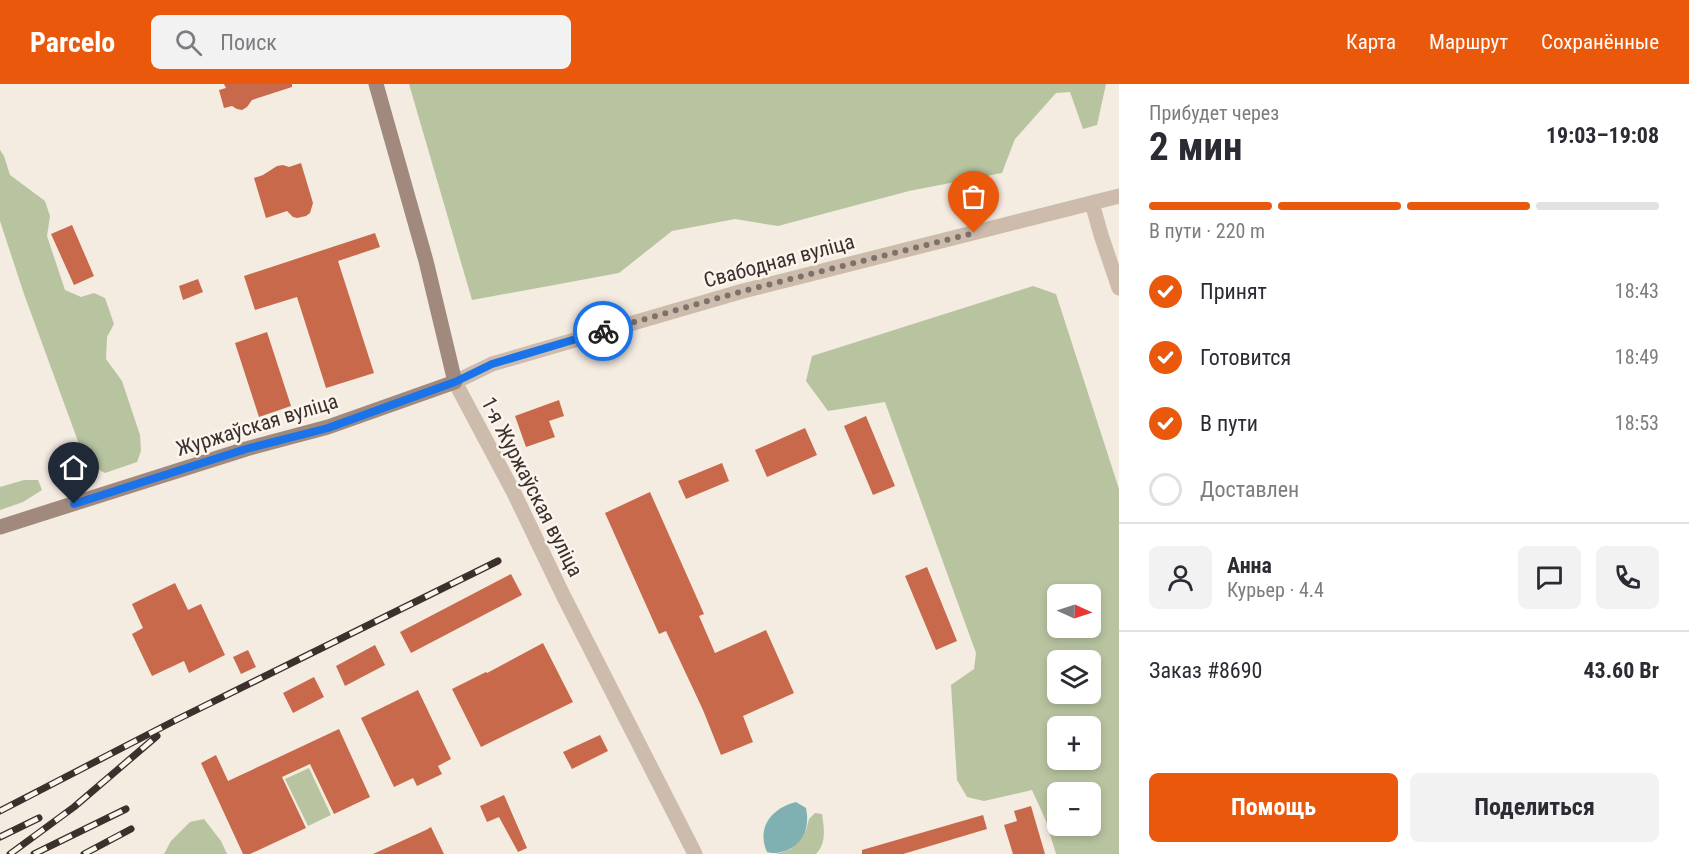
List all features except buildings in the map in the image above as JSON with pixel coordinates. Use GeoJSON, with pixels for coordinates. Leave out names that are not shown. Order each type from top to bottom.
{"type":"FeatureCollection","features":[{"type":"Feature","properties":{"kind":"street","name":"1-я Журжаўская вуліца"},"geometry":{"type":"LineString","coordinates":[[376,84],[426,261],[455,382],[514,493],[694,854]]}},
{"type":"Feature","properties":{"kind":"street","name":"Свабодная вуліца"},"geometry":{"type":"LineString","coordinates":[[455,382],[492,364],[743,291],[1119,196]]}},
{"type":"Feature","properties":{"kind":"street"},"geometry":{"type":"LineString","coordinates":[[1092,203],[1119,288]]}},
{"type":"Feature","properties":{"kind":"street","name":"Журжаўская вуліца"},"geometry":{"type":"LineString","coordinates":[[0,527],[246,449],[328,428],[455,382]]}},
{"type":"Feature","properties":{"kind":"green space"},"geometry":{"type":"Polygon","coordinates":[[[409,84],[1106,84],[1097,125],[1083,129],[1070,92],[1056,93],[1015,139],[1002,173],[909,191],[778,226],[735,219],[672,231],[619,273],[472,300],[409,84]]]}},
{"type":"Feature","properties":{"kind":"green space"},"geometry":{"type":"Polygon","coordinates":[[[0,150],[10,175],[45,201],[50,216],[47,236],[65,290],[81,297],[94,293],[105,298],[114,324],[107,337],[106,359],[122,381],[140,435],[141,451],[137,462],[105,473],[86,463],[24,294],[0,221],[0,150]]]}},
{"type":"Feature","properties":{"kind":"green space"},"geometry":{"type":"Polygon","coordinates":[[[1033,286],[1056,294],[1119,489],[1119,854],[1056,854],[1051,836],[1101,836],[1101,782],[1047,782],[1047,824],[1032,790],[984,801],[967,797],[957,780],[951,685],[974,669],[976,653],[885,402],[828,411],[806,381],[812,356],[1033,286]]]}},
{"type":"Feature","properties":{"kind":"green space"},"geometry":{"type":"Polygon","coordinates":[[[24,480],[38,480],[42,490],[23,502],[0,510],[0,487],[24,480]]]}},
{"type":"Feature","properties":{"kind":"green space"},"geometry":{"type":"Polygon","coordinates":[[[309,768],[331,815],[308,826],[285,779],[309,768]]]}},
{"type":"Feature","properties":{"kind":"green space"},"geometry":{"type":"Polygon","coordinates":[[[815,813],[822,814],[824,830],[822,845],[816,854],[776,854],[791,849],[806,830],[809,819],[815,813]]]}},
{"type":"Feature","properties":{"kind":"green space"},"geometry":{"type":"Polygon","coordinates":[[[204,819],[221,841],[227,854],[164,854],[171,841],[190,822],[204,819]]]}},
{"type":"Feature","properties":{"kind":"water"},"geometry":{"type":"Polygon","coordinates":[[[796,802],[806,808],[807,821],[804,834],[792,848],[776,853],[767,852],[764,834],[768,820],[780,809],[796,802]]]}},
{"type":"Feature","properties":{"kind":"railway"},"geometry":{"type":"LineString","coordinates":[[0,811],[174,721],[498,561]]}},
{"type":"Feature","properties":{"kind":"railway"},"geometry":{"type":"LineString","coordinates":[[10,854],[74,807],[157,736]]}},
{"type":"Feature","properties":{"kind":"railway"},"geometry":{"type":"LineString","coordinates":[[34,854],[126,809]]}},
{"type":"Feature","properties":{"kind":"railway"},"geometry":{"type":"LineString","coordinates":[[0,837],[39,818]]}},
{"type":"Feature","properties":{"kind":"railway"},"geometry":{"type":"LineString","coordinates":[[84,854],[131,829]]}},
{"type":"Feature","properties":{"kind":"way so far"},"geometry":{"type":"LineString","coordinates":[[603,331],[743,291],[974,233]]}},
{"type":"Feature","properties":{"kind":"route"},"geometry":{"type":"LineString","coordinates":[[74,504],[246,449],[328,428],[455,382],[492,364],[603,331]]}}]}
